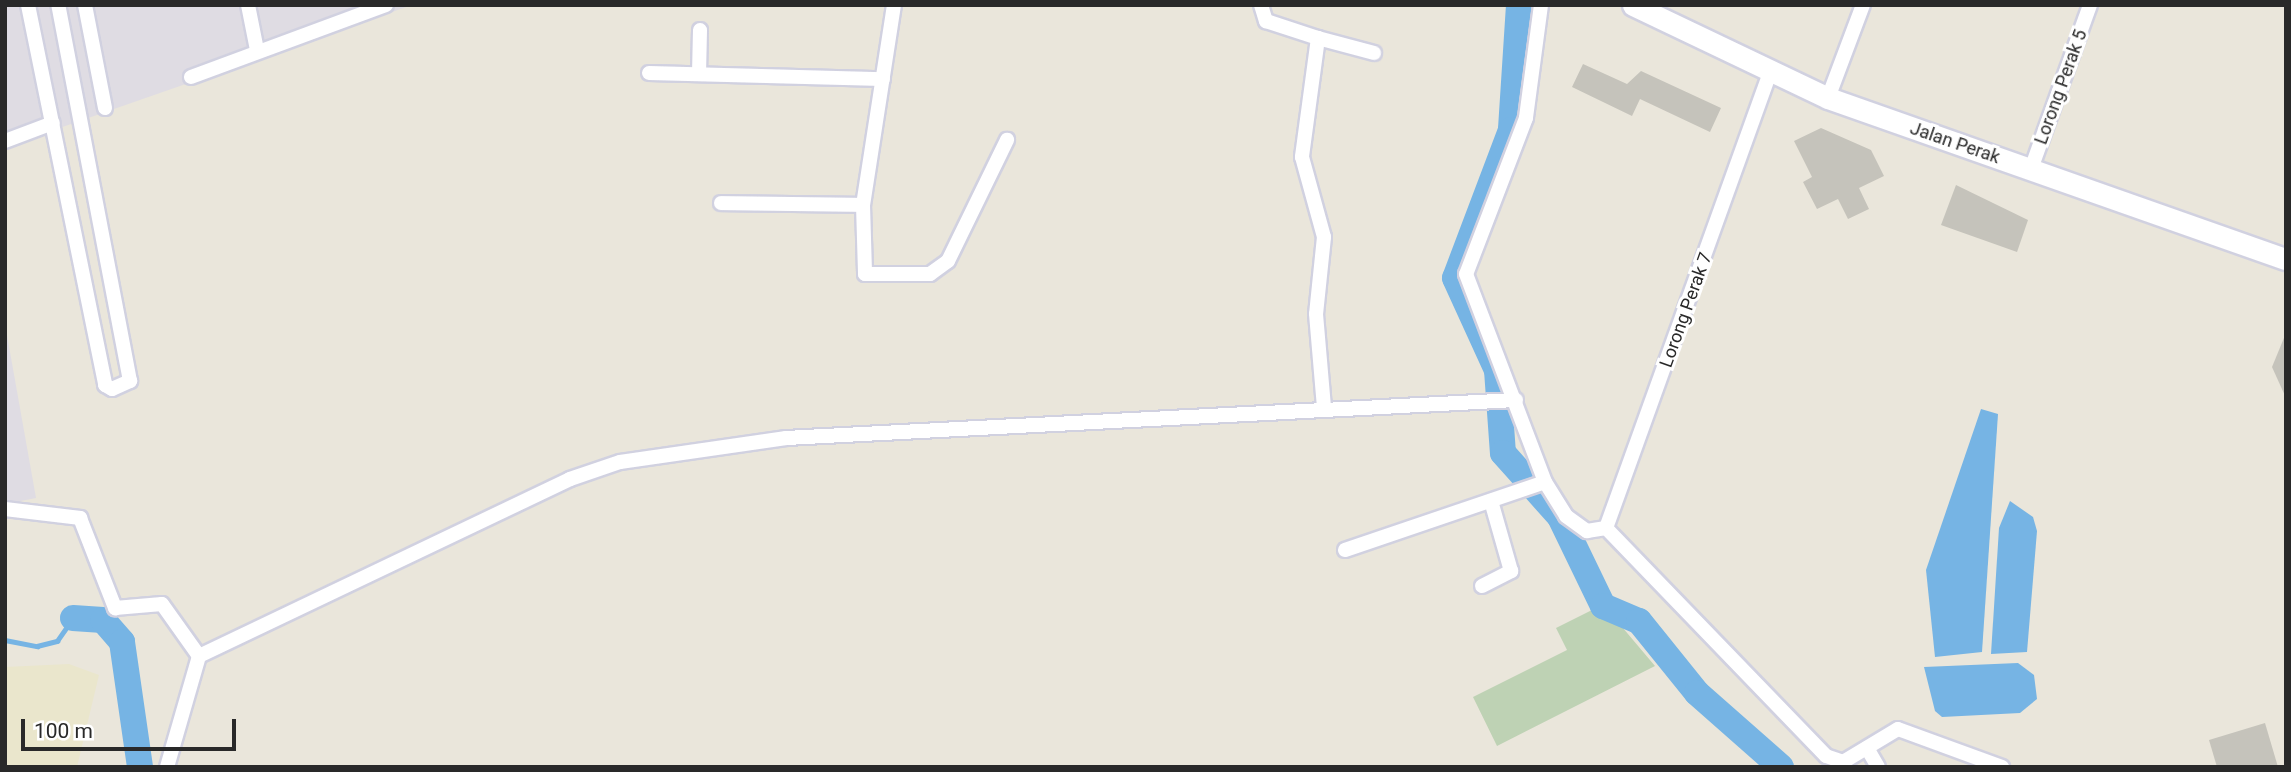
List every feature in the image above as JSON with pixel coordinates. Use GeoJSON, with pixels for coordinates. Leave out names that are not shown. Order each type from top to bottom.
{"type":"FeatureCollection","features":[{"type":"Feature","properties":{"kind":"street"},"geometry":{"type":"LineString","coordinates":[[27,5],[105,384],[126,386],[130,381],[58,5]]}},
{"type":"Feature","properties":{"kind":"street"},"geometry":{"type":"LineString","coordinates":[[85,5],[105,108]]}},
{"type":"Feature","properties":{"kind":"street"},"geometry":{"type":"LineString","coordinates":[[247,5],[257,50]]}},
{"type":"Feature","properties":{"kind":"street"},"geometry":{"type":"LineString","coordinates":[[191,77],[257,50],[386,5]]}},
{"type":"Feature","properties":{"kind":"street"},"geometry":{"type":"LineString","coordinates":[[894,5],[863,205],[865,274],[930,274],[956,251],[1007,140]]}},
{"type":"Feature","properties":{"kind":"street"},"geometry":{"type":"LineString","coordinates":[[1261,5],[1266,21],[1374,53]]}},
{"type":"Feature","properties":{"kind":"street"},"geometry":{"type":"LineString","coordinates":[[1541,5],[1526,118],[1466,267],[1505,401],[1542,482],[1566,516],[1587,531],[1606,528],[1826,756],[1843,762],[1898,729],[2002,767]]}},
{"type":"Feature","properties":{"kind":"street","name":"Jalan Perak"},"geometry":{"type":"LineString","coordinates":[[1633,5],[1770,73],[1828,98],[2286,259]]}},
{"type":"Feature","properties":{"kind":"street"},"geometry":{"type":"LineString","coordinates":[[1828,98],[1863,5]]}},
{"type":"Feature","properties":{"kind":"street","name":"Lorong Perak 5"},"geometry":{"type":"LineString","coordinates":[[2031,169],[2090,5]]}},
{"type":"Feature","properties":{"kind":"street"},"geometry":{"type":"LineString","coordinates":[[699,74],[700,30]]}},
{"type":"Feature","properties":{"kind":"street"},"geometry":{"type":"LineString","coordinates":[[1318,38],[1302,157],[1324,237],[1316,314],[1324,407]]}},
{"type":"Feature","properties":{"kind":"street"},"geometry":{"type":"LineString","coordinates":[[649,72],[883,79]]}},
{"type":"Feature","properties":{"kind":"street","name":"Lorong Perak 7"},"geometry":{"type":"LineString","coordinates":[[1606,528],[1770,73]]}},
{"type":"Feature","properties":{"kind":"street"},"geometry":{"type":"LineString","coordinates":[[5,141],[53,122]]}},
{"type":"Feature","properties":{"kind":"street"},"geometry":{"type":"LineString","coordinates":[[721,203],[863,205]]}},
{"type":"Feature","properties":{"kind":"street"},"geometry":{"type":"LineString","coordinates":[[167,767],[199,656],[570,479],[620,462],[786,438],[1324,407],[1505,401]]}},
{"type":"Feature","properties":{"kind":"street"},"geometry":{"type":"LineString","coordinates":[[1345,550],[1542,482]]}},
{"type":"Feature","properties":{"kind":"street"},"geometry":{"type":"LineString","coordinates":[[1482,586],[1511,571],[1492,501]]}},
{"type":"Feature","properties":{"kind":"street"},"geometry":{"type":"LineString","coordinates":[[5,509],[80,518],[115,608],[162,604],[199,656]]}},
{"type":"Feature","properties":{"kind":"street"},"geometry":{"type":"LineString","coordinates":[[1867,748],[1878,767]]}},
{"type":"Feature","properties":{"kind":"shaded area"},"geometry":{"type":"Polygon","coordinates":[[[5,5],[412,5],[5,147],[5,5]]]}},
{"type":"Feature","properties":{"kind":"shaded area"},"geometry":{"type":"Polygon","coordinates":[[[5,324],[36,498],[5,504],[5,324]]]}},
{"type":"Feature","properties":{"kind":"shaded area"},"geometry":{"type":"Polygon","coordinates":[[[69,664],[99,675],[77,767],[5,767],[5,667],[69,664]]]}},
{"type":"Feature","properties":{"kind":"green space"},"geometry":{"type":"Polygon","coordinates":[[[1592,610],[1617,621],[1655,666],[1497,746],[1473,697],[1567,650],[1556,628],[1592,610]]]}},
{"type":"Feature","properties":{"kind":"water"},"geometry":{"type":"Polygon","coordinates":[[[1981,409],[1998,414],[1982,652],[1935,657],[1926,570],[1981,409]]]}},
{"type":"Feature","properties":{"kind":"water"},"geometry":{"type":"Polygon","coordinates":[[[2010,501],[2033,517],[2037,531],[2027,652],[1991,654],[1999,528],[2010,501]]]}},
{"type":"Feature","properties":{"kind":"water"},"geometry":{"type":"Polygon","coordinates":[[[2018,663],[2034,675],[2037,699],[2020,713],[1942,717],[1935,711],[1924,667],[2018,663]]]}},
{"type":"Feature","properties":{"kind":"building"},"geometry":{"type":"Polygon","coordinates":[[[1583,64],[1627,84],[1641,71],[1721,108],[1710,132],[1640,99],[1632,116],[1572,87],[1583,64]]]}},
{"type":"Feature","properties":{"kind":"building"},"geometry":{"type":"Polygon","coordinates":[[[1821,128],[1871,150],[1884,176],[1859,188],[1869,209],[1848,219],[1838,199],[1817,209],[1803,182],[1812,177],[1794,141],[1821,128]]]}},
{"type":"Feature","properties":{"kind":"building"},"geometry":{"type":"Polygon","coordinates":[[[1956,185],[2028,220],[2017,252],[1941,225],[1956,185]]]}},
{"type":"Feature","properties":{"kind":"building"},"geometry":{"type":"Polygon","coordinates":[[[2286,333],[2286,398],[2272,367],[2286,333]]]}},
{"type":"Feature","properties":{"kind":"building"},"geometry":{"type":"Polygon","coordinates":[[[2265,723],[2278,767],[2217,767],[2209,740],[2265,723]]]}},
{"type":"Feature","properties":{"kind":"waterway"},"geometry":{"type":"LineString","coordinates":[[1519,5],[1511,130],[1455,278],[1497,370],[1503,453],[1560,517],[1603,606],[1639,621],[1697,693],[1781,767]]}},
{"type":"Feature","properties":{"kind":"waterway"},"geometry":{"type":"LineString","coordinates":[[5,640],[37,646],[57,641],[73,618]]}},
{"type":"Feature","properties":{"kind":"waterway"},"geometry":{"type":"LineString","coordinates":[[73,618],[103,620],[122,642],[140,767]]}}]}
